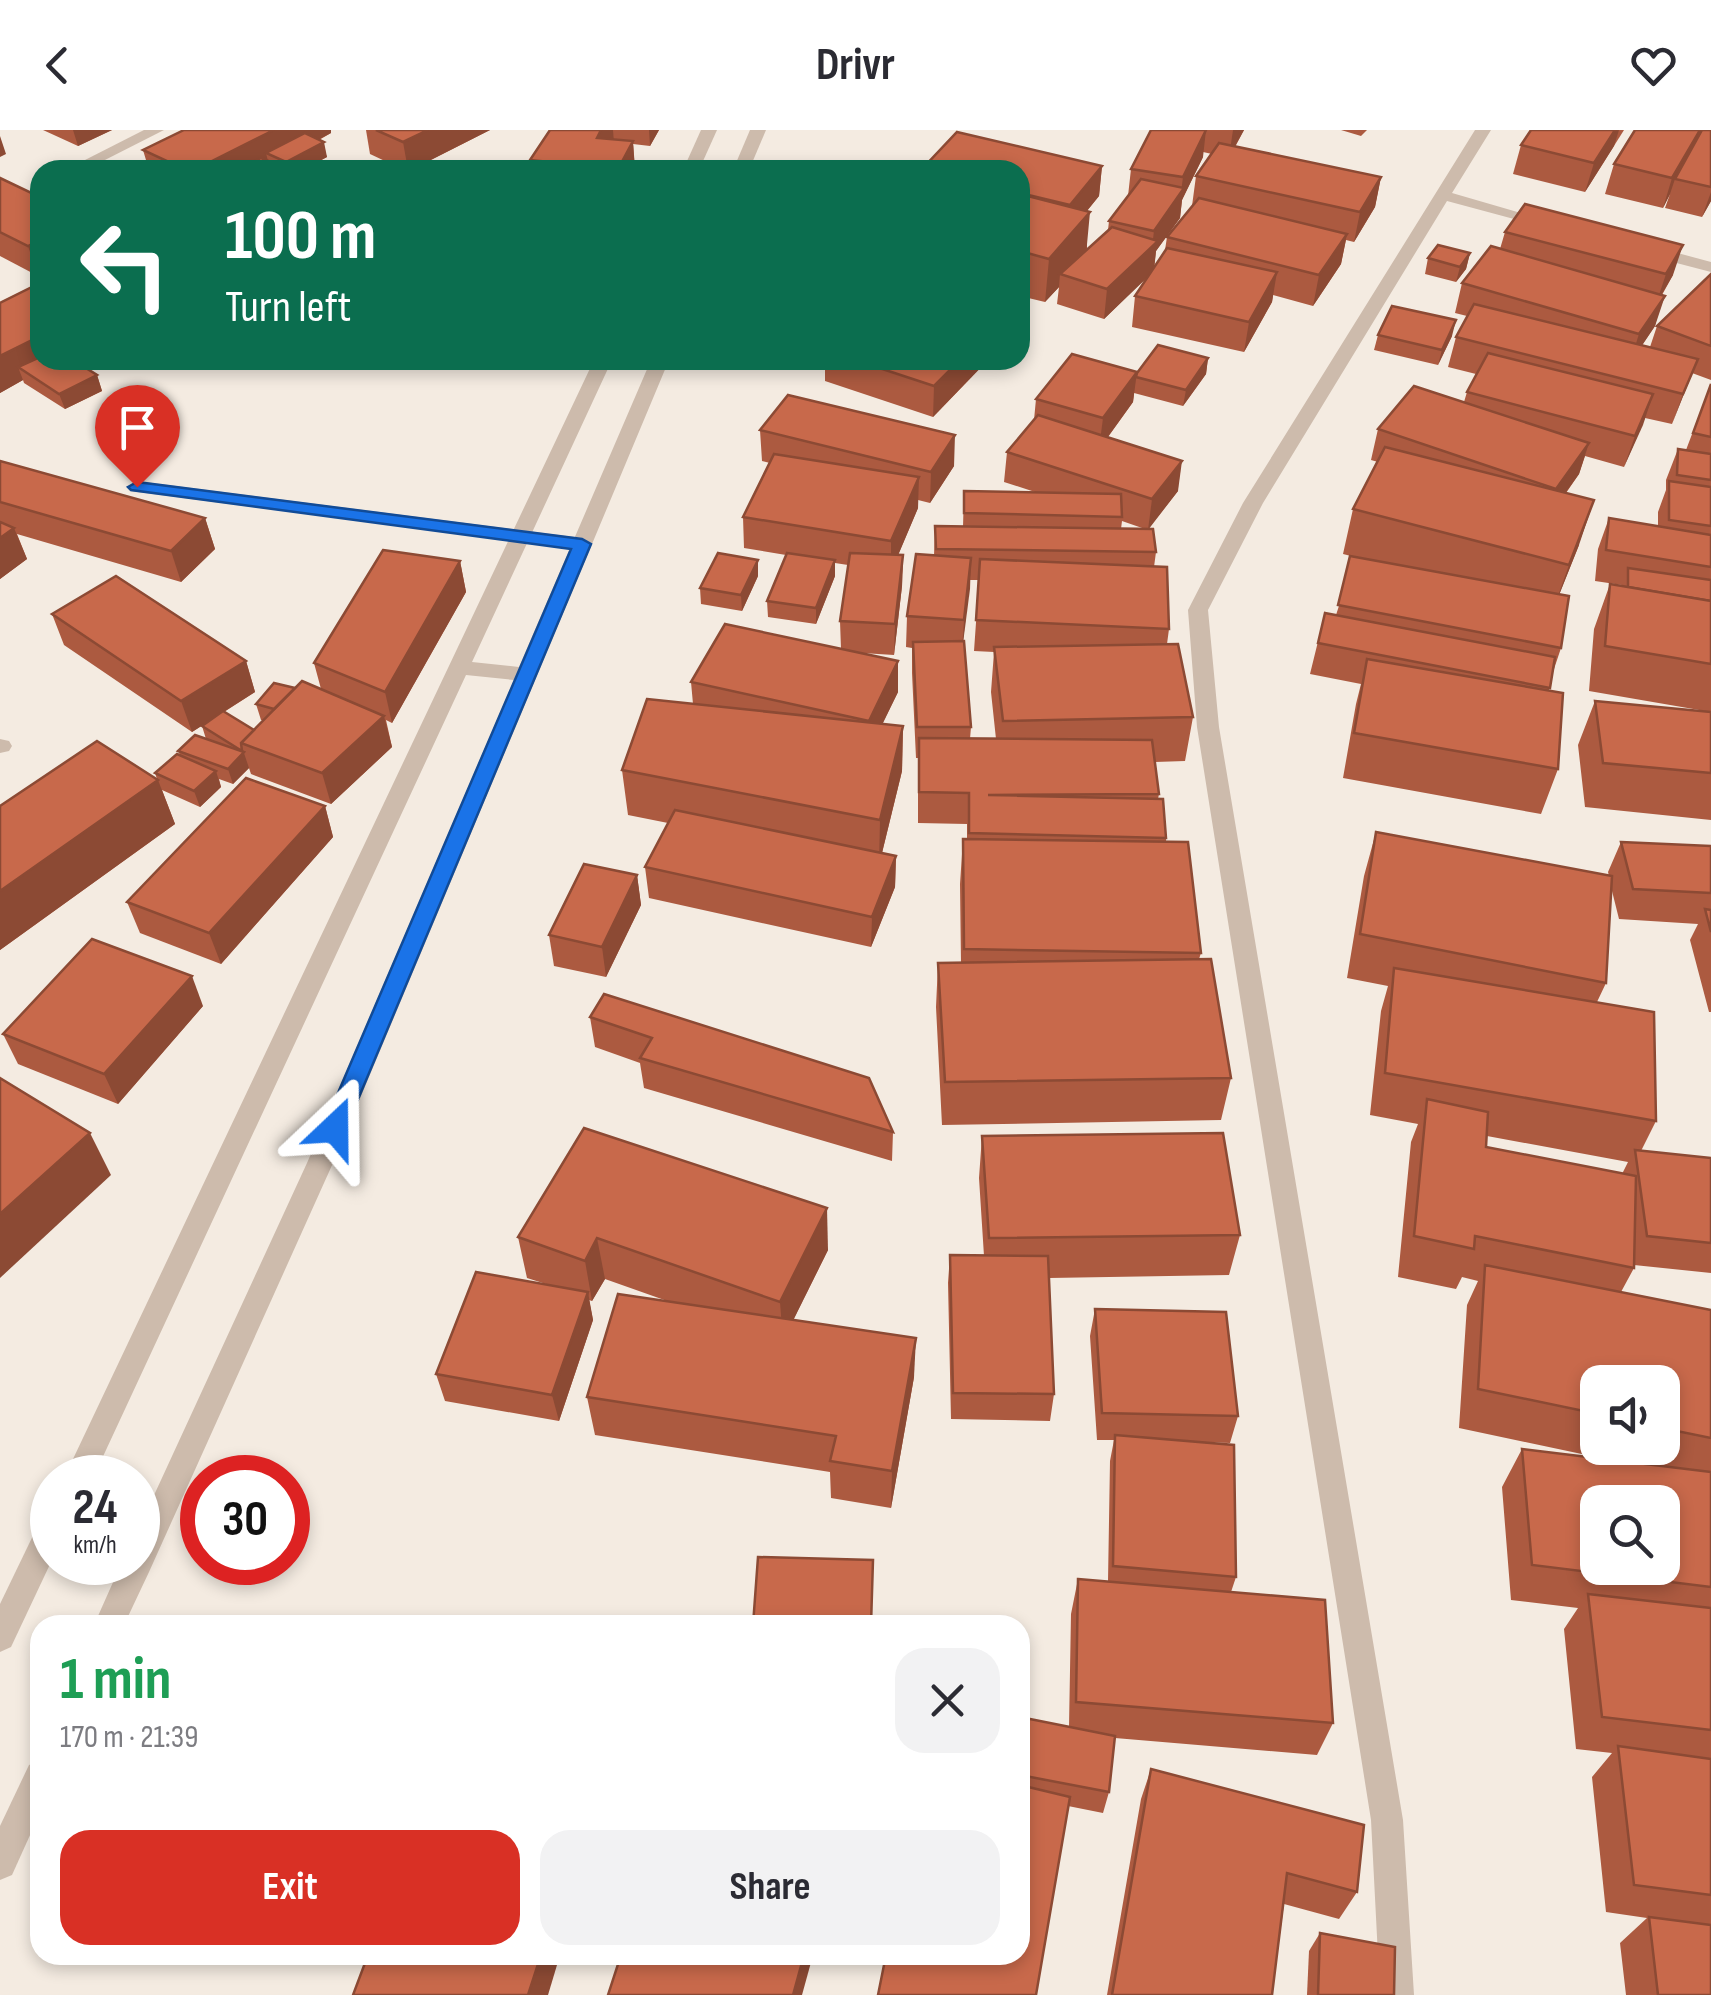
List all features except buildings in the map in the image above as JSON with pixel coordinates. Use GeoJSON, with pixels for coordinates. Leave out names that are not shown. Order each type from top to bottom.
{"type":"FeatureCollection","features":[{"type":"Feature","properties":{"kind":"street"},"geometry":{"type":"LineString","coordinates":[[93,160],[156,130]]}},
{"type":"Feature","properties":{"kind":"street"},"geometry":{"type":"LineString","coordinates":[[696,160],[709,130]]}},
{"type":"Feature","properties":{"kind":"street"},"geometry":{"type":"LineString","coordinates":[[745,160],[758,130]]}},
{"type":"Feature","properties":{"kind":"street"},"geometry":{"type":"LineString","coordinates":[[1398,1995],[1387,1820],[1208,728],[1198,610],[1254,503],[1483,130]]}},
{"type":"Feature","properties":{"kind":"street"},"geometry":{"type":"LineString","coordinates":[[1446,196],[1559,227]]}},
{"type":"Feature","properties":{"kind":"street"},"geometry":{"type":"LineString","coordinates":[[1635,247],[1711,267]]}},
{"type":"Feature","properties":{"kind":"street"},"geometry":{"type":"LineString","coordinates":[[89,1455],[598,370]]}},
{"type":"Feature","properties":{"kind":"street"},"geometry":{"type":"LineString","coordinates":[[160,1514],[320,1163],[656,370]]}},
{"type":"Feature","properties":{"kind":"street"},"geometry":{"type":"LineString","coordinates":[[137,487],[582,544]]}},
{"type":"Feature","properties":{"kind":"street"},"geometry":{"type":"LineString","coordinates":[[460,668],[527,675]]}},
{"type":"Feature","properties":{"kind":"street"},"geometry":{"type":"LineString","coordinates":[[0,1637],[30,1575]]}},
{"type":"Feature","properties":{"kind":"street"},"geometry":{"type":"LineString","coordinates":[[114,1615],[127,1585]]}},
{"type":"Feature","properties":{"kind":"street"},"geometry":{"type":"LineString","coordinates":[[0,1863],[30,1798]]}},
{"type":"Feature","properties":{"kind":"route"},"geometry":{"type":"LineString","coordinates":[[137,487],[582,544],[335,1128]]}}]}
